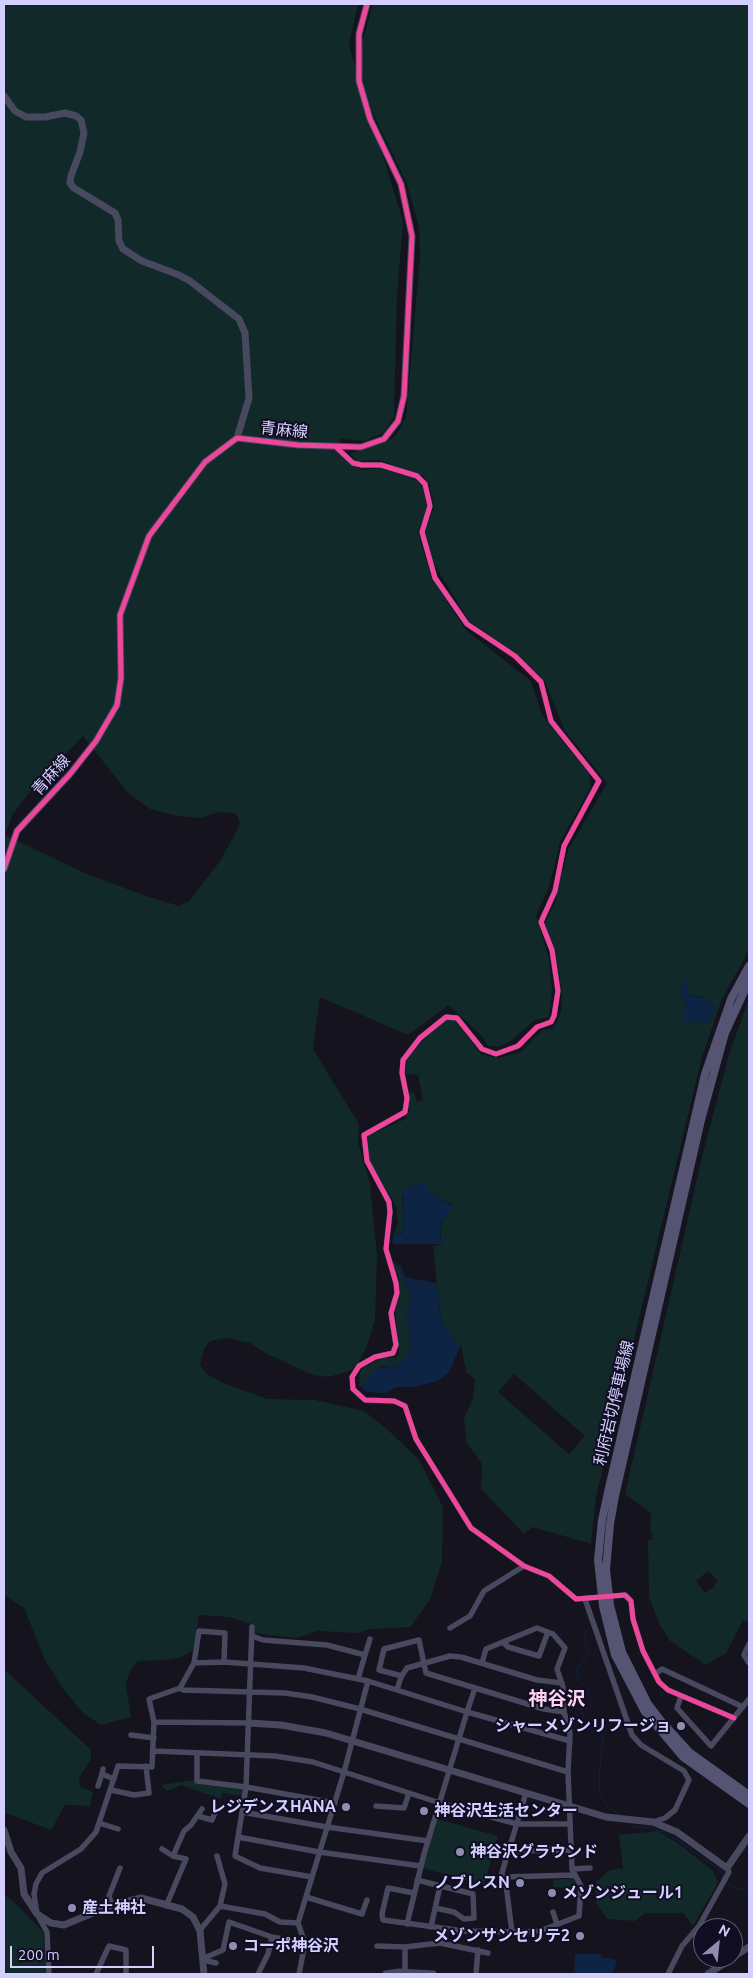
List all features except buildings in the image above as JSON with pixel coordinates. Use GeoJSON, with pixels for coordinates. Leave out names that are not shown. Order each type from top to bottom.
{"type":"FeatureCollection","features":[{"type":"Feature","properties":{"kind":"main road","name":"利府岩切停車場線"},"geometry":{"type":"LineString","coordinates":[[749,966],[731,999],[705,1074],[602,1520],[598,1560],[615,1655],[631,1689],[650,1719],[683,1757],[749,1804]]}},
{"type":"Feature","properties":{"kind":"main road","name":"利府岩切停車場線"},"geometry":{"type":"LineString","coordinates":[[749,981],[725,1033],[712,1076],[624,1454],[609,1533],[605,1597],[622,1652],[648,1704],[689,1752],[749,1795]]}},
{"type":"Feature","properties":{"kind":"street","name":"青麻線"},"geometry":{"type":"LineString","coordinates":[[4,869],[17,831],[70,774],[96,741],[117,705],[121,678],[120,615],[149,536],[205,462],[237,438],[337,448],[361,447],[384,438],[391,431],[402,410],[407,357],[412,236],[401,184],[370,119],[359,81],[359,34],[367,4]]}},
{"type":"Feature","properties":{"kind":"street"},"geometry":{"type":"LineString","coordinates":[[4,96],[15,111],[26,117],[45,117],[65,113],[76,116],[81,120],[84,133],[70,182],[74,188],[115,213],[118,220],[119,241],[123,249],[142,261],[179,274],[239,319],[246,333],[249,398],[237,438]]}},
{"type":"Feature","properties":{"kind":"street"},"geometry":{"type":"LineString","coordinates":[[337,448],[353,463],[381,465],[417,476],[425,484],[430,506],[422,532],[435,578],[467,624],[515,656],[540,682],[552,721],[600,781],[564,846],[555,891],[541,922],[552,950],[558,991],[554,1016],[551,1022],[536,1027],[518,1046],[496,1054],[482,1049],[457,1018],[446,1017],[420,1038],[402,1060],[402,1073],[407,1098],[405,1112],[365,1134],[363,1137],[367,1161],[389,1202],[390,1212],[386,1249],[396,1282],[396,1293],[391,1313],[396,1344],[393,1353],[375,1357],[359,1366],[352,1377],[353,1389],[365,1400],[394,1401],[405,1406],[416,1439],[472,1528],[524,1566],[549,1576],[576,1598],[625,1596],[631,1601],[643,1651],[654,1674],[663,1687],[734,1718]]}},
{"type":"Feature","properties":{"kind":"street"},"geometry":{"type":"LineString","coordinates":[[450,1628],[470,1616],[484,1591],[510,1577],[524,1566]]}},
{"type":"Feature","properties":{"kind":"street"},"geometry":{"type":"LineString","coordinates":[[585,1599],[632,1735],[641,1745],[684,1771],[689,1780],[675,1810],[665,1818],[653,1822]]}},
{"type":"Feature","properties":{"kind":"street"},"geometry":{"type":"LineString","coordinates":[[252,1627],[246,1787],[235,1856],[243,1862],[260,1868],[312,1877]]}},
{"type":"Feature","properties":{"kind":"street"},"geometry":{"type":"LineString","coordinates":[[414,1893],[388,1888],[382,1914],[384,1920],[464,1931],[538,1932],[579,1916],[581,1886],[573,1872],[571,1850],[568,1772],[570,1741],[564,1712],[562,1683],[557,1669],[565,1648],[548,1632],[537,1628],[486,1649],[482,1663]]}},
{"type":"Feature","properties":{"kind":"street"},"geometry":{"type":"LineString","coordinates":[[180,1688],[194,1663],[199,1631],[225,1633],[224,1662]]}},
{"type":"Feature","properties":{"kind":"street"},"geometry":{"type":"LineString","coordinates":[[503,1642],[508,1647],[539,1656],[548,1632]]}},
{"type":"Feature","properties":{"kind":"street"},"geometry":{"type":"LineString","coordinates":[[252,1636],[263,1640],[327,1645],[365,1656]]}},
{"type":"Feature","properties":{"kind":"street"},"geometry":{"type":"LineString","coordinates":[[358,1679],[370,1639]]}},
{"type":"Feature","properties":{"kind":"street"},"geometry":{"type":"LineString","coordinates":[[402,1676],[379,1670],[384,1649],[419,1640],[426,1674],[544,1709],[564,1712]]}},
{"type":"Feature","properties":{"kind":"street"},"geometry":{"type":"LineString","coordinates":[[749,1644],[744,1655],[749,1663]]}},
{"type":"Feature","properties":{"kind":"street"},"geometry":{"type":"LineString","coordinates":[[397,1690],[407,1668],[450,1656],[482,1663],[537,1680],[562,1683]]}},
{"type":"Feature","properties":{"kind":"street"},"geometry":{"type":"LineString","coordinates":[[194,1663],[250,1663],[304,1668],[368,1681],[467,1712],[570,1741]]}},
{"type":"Feature","properties":{"kind":"street"},"geometry":{"type":"LineString","coordinates":[[654,1674],[662,1669],[743,1707]]}},
{"type":"Feature","properties":{"kind":"street"},"geometry":{"type":"LineString","coordinates":[[299,1974],[305,1943],[298,1923],[354,1740],[368,1681]]}},
{"type":"Feature","properties":{"kind":"street"},"geometry":{"type":"LineString","coordinates":[[204,1974],[200,1930],[193,1917],[182,1909],[141,1898],[112,1905],[64,1925],[51,1923],[37,1914],[34,1894],[42,1873],[81,1849],[96,1832],[118,1766],[152,1767],[154,1722],[149,1698],[180,1688],[183,1690],[312,1696],[568,1772]]}},
{"type":"Feature","properties":{"kind":"street"},"geometry":{"type":"LineString","coordinates":[[407,1924],[428,1841],[475,1688]]}},
{"type":"Feature","properties":{"kind":"street"},"geometry":{"type":"LineString","coordinates":[[681,1696],[676,1708],[711,1746],[749,1699]]}},
{"type":"Feature","properties":{"kind":"street"},"geometry":{"type":"LineString","coordinates":[[154,1722],[248,1723],[296,1727],[354,1740],[616,1819],[653,1822],[676,1832],[727,1868],[729,1872],[699,1926],[682,1946],[668,1974]]}},
{"type":"Feature","properties":{"kind":"street"},"geometry":{"type":"LineString","coordinates":[[130,1735],[154,1738]]}},
{"type":"Feature","properties":{"kind":"street"},"geometry":{"type":"LineString","coordinates":[[154,1751],[248,1754],[300,1760],[440,1803],[517,1824],[570,1824]]}},
{"type":"Feature","properties":{"kind":"street"},"geometry":{"type":"LineString","coordinates":[[197,1753],[197,1781],[246,1787],[335,1803]]}},
{"type":"Feature","properties":{"kind":"street"},"geometry":{"type":"LineString","coordinates":[[111,1790],[134,1795],[148,1793],[146,1766]]}},
{"type":"Feature","properties":{"kind":"street"},"geometry":{"type":"LineString","coordinates":[[98,1786],[103,1772],[114,1779]]}},
{"type":"Feature","properties":{"kind":"street"},"geometry":{"type":"LineString","coordinates":[[376,1806],[404,1808],[409,1793]]}},
{"type":"Feature","properties":{"kind":"street"},"geometry":{"type":"LineString","coordinates":[[526,1793],[501,1876],[573,1872],[590,1868]]}},
{"type":"Feature","properties":{"kind":"street"},"geometry":{"type":"LineString","coordinates":[[173,1856],[184,1831],[198,1816],[202,1808]]}},
{"type":"Feature","properties":{"kind":"street"},"geometry":{"type":"LineString","coordinates":[[198,1816],[212,1820],[216,1810]]}},
{"type":"Feature","properties":{"kind":"street"},"geometry":{"type":"LineString","coordinates":[[242,1812],[327,1827],[428,1841]]}},
{"type":"Feature","properties":{"kind":"street"},"geometry":{"type":"LineString","coordinates":[[100,1823],[118,1829]]}},
{"type":"Feature","properties":{"kind":"street"},"geometry":{"type":"LineString","coordinates":[[4,1830],[11,1852],[21,1868],[24,1894],[47,1932],[49,1974]]}},
{"type":"Feature","properties":{"kind":"street"},"geometry":{"type":"LineString","coordinates":[[727,1868],[749,1836]]}},
{"type":"Feature","properties":{"kind":"street"},"geometry":{"type":"LineString","coordinates":[[238,1837],[320,1852],[421,1866]]}},
{"type":"Feature","properties":{"kind":"street"},"geometry":{"type":"LineString","coordinates":[[162,1849],[173,1856],[186,1859],[166,1906]]}},
{"type":"Feature","properties":{"kind":"street"},"geometry":{"type":"LineString","coordinates":[[509,1850],[571,1850]]}},
{"type":"Feature","properties":{"kind":"street"},"geometry":{"type":"LineString","coordinates":[[200,1930],[220,1906],[226,1884],[217,1856]]}},
{"type":"Feature","properties":{"kind":"street"},"geometry":{"type":"LineString","coordinates":[[112,1905],[109,1896],[120,1868]]}},
{"type":"Feature","properties":{"kind":"street"},"geometry":{"type":"LineString","coordinates":[[505,1877],[512,1932]]}},
{"type":"Feature","properties":{"kind":"street"},"geometry":{"type":"LineString","coordinates":[[417,1880],[473,1893],[475,1917],[464,1919],[454,1912],[435,1908]]}},
{"type":"Feature","properties":{"kind":"street"},"geometry":{"type":"LineString","coordinates":[[431,1927],[440,1886]]}},
{"type":"Feature","properties":{"kind":"street"},"geometry":{"type":"LineString","coordinates":[[306,1897],[362,1914],[367,1900]]}},
{"type":"Feature","properties":{"kind":"street"},"geometry":{"type":"LineString","coordinates":[[220,1906],[265,1914],[280,1922],[298,1923]]}},
{"type":"Feature","properties":{"kind":"street"},"geometry":{"type":"LineString","coordinates":[[552,1912],[557,1924]]}},
{"type":"Feature","properties":{"kind":"street"},"geometry":{"type":"LineString","coordinates":[[204,1959],[224,1950],[229,1922],[272,1937],[305,1943]]}},
{"type":"Feature","properties":{"kind":"street"},"geometry":{"type":"LineString","coordinates":[[258,1974],[268,1954],[272,1937]]}},
{"type":"Feature","properties":{"kind":"street"},"geometry":{"type":"LineString","coordinates":[[377,1946],[405,1947],[440,1943],[488,1953]]}},
{"type":"Feature","properties":{"kind":"street"},"geometry":{"type":"LineString","coordinates":[[96,1974],[109,1946],[126,1949],[126,1974]]}},
{"type":"Feature","properties":{"kind":"street"},"geometry":{"type":"LineString","coordinates":[[405,1947],[405,1972]]}},
{"type":"Feature","properties":{"kind":"street"},"geometry":{"type":"LineString","coordinates":[[476,1974],[478,1950]]}},
{"type":"Feature","properties":{"kind":"street"},"geometry":{"type":"LineString","coordinates":[[204,1959],[216,1963]]}},
{"type":"Feature","properties":{"kind":"street"},"geometry":{"type":"LineString","coordinates":[[386,1974],[405,1972],[433,1974]]}},
{"type":"Feature","properties":{"kind":"green space"},"geometry":{"type":"Polygon","coordinates":[[[4,4],[358,4],[349,46],[403,221],[397,296],[394,417],[384,432],[365,441],[340,439],[347,461],[363,470],[381,468],[415,479],[423,487],[427,507],[418,533],[432,579],[466,630],[531,681],[542,715],[589,774],[591,787],[560,842],[549,887],[536,916],[549,958],[552,991],[549,1017],[535,1020],[512,1040],[499,1047],[488,1046],[481,1035],[449,1005],[408,1035],[320,997],[313,1049],[359,1124],[358,1142],[370,1184],[377,1256],[375,1320],[367,1346],[359,1362],[353,1369],[343,1373],[328,1377],[313,1375],[267,1354],[250,1343],[226,1338],[210,1341],[204,1349],[200,1365],[207,1374],[221,1382],[267,1399],[315,1400],[364,1411],[386,1428],[419,1460],[443,1507],[442,1561],[430,1600],[410,1627],[371,1629],[357,1633],[318,1631],[296,1638],[254,1633],[255,1625],[229,1617],[199,1615],[193,1650],[182,1657],[166,1660],[138,1661],[130,1671],[126,1685],[131,1717],[101,1725],[83,1713],[64,1690],[45,1660],[24,1608],[4,1595],[4,4]],[[83,736],[29,793],[13,814],[5,835],[87,874],[146,896],[179,906],[189,901],[221,860],[240,824],[238,817],[233,813],[219,812],[201,818],[178,816],[150,809],[128,793],[83,736]]]}},
{"type":"Feature","properties":{"kind":"green space"},"geometry":{"type":"Polygon","coordinates":[[[373,4],[749,4],[749,950],[722,999],[702,1057],[596,1497],[591,1544],[533,1527],[524,1534],[481,1489],[482,1464],[466,1442],[464,1417],[473,1399],[475,1379],[466,1372],[461,1345],[457,1344],[441,1323],[433,1246],[442,1244],[440,1229],[452,1205],[431,1194],[424,1183],[409,1187],[402,1196],[404,1229],[402,1232],[394,1235],[398,1222],[396,1206],[369,1162],[367,1136],[405,1119],[409,1112],[408,1093],[414,1092],[417,1102],[423,1100],[418,1075],[405,1074],[406,1061],[423,1040],[444,1021],[449,1019],[455,1020],[481,1054],[499,1058],[521,1052],[542,1030],[553,1029],[561,1012],[562,993],[555,951],[545,923],[555,902],[568,850],[607,783],[565,731],[545,682],[516,653],[469,621],[441,576],[430,556],[424,533],[434,507],[429,484],[424,476],[378,460],[358,461],[351,456],[352,453],[387,442],[396,435],[406,417],[420,256],[419,227],[407,184],[367,101],[360,67],[363,40],[373,4]],[[686,980],[680,994],[687,1002],[685,1011],[694,1021],[703,1023],[712,1004],[703,997],[689,995],[686,989],[690,983],[686,980]],[[514,1374],[498,1392],[569,1454],[585,1436],[514,1374]]]}},
{"type":"Feature","properties":{"kind":"green space"},"geometry":{"type":"Polygon","coordinates":[[[749,998],[749,1622],[743,1620],[726,1653],[706,1665],[669,1640],[658,1621],[649,1597],[648,1540],[653,1539],[650,1528],[651,1513],[625,1494],[702,1157],[729,1054],[749,998]],[[708,1571],[696,1581],[705,1593],[714,1587],[717,1580],[708,1571]]]}},
{"type":"Feature","properties":{"kind":"green space"},"geometry":{"type":"Polygon","coordinates":[[[393,1262],[401,1269],[402,1278],[411,1296],[406,1316],[409,1326],[409,1355],[400,1364],[391,1367],[381,1366],[362,1387],[359,1386],[360,1372],[364,1367],[384,1358],[396,1358],[399,1354],[395,1310],[399,1293],[399,1280],[393,1262]]]}},
{"type":"Feature","properties":{"kind":"green space"},"geometry":{"type":"Polygon","coordinates":[[[4,1669],[91,1750],[91,1759],[79,1778],[80,1787],[93,1792],[90,1806],[65,1805],[51,1830],[6,1813],[4,1821],[4,1669]]]}},
{"type":"Feature","properties":{"kind":"green space"},"geometry":{"type":"Polygon","coordinates":[[[194,1780],[198,1784],[243,1789],[242,1796],[223,1793],[221,1799],[181,1785],[167,1791],[161,1785],[194,1780]]]}},
{"type":"Feature","properties":{"kind":"green space","name":"神谷沢グラウンド"},"geometry":{"type":"Polygon","coordinates":[[[437,1819],[498,1836],[484,1885],[422,1868],[437,1819]]]}},
{"type":"Feature","properties":{"kind":"green space"},"geometry":{"type":"Polygon","coordinates":[[[658,1831],[679,1844],[713,1871],[718,1883],[698,1918],[693,1918],[693,1926],[683,1913],[645,1913],[635,1921],[607,1919],[596,1903],[596,1882],[610,1870],[623,1868],[619,1835],[658,1831]]]}},
{"type":"Feature","properties":{"kind":"green space"},"geometry":{"type":"Polygon","coordinates":[[[574,1878],[577,1889],[553,1887],[553,1880],[574,1878]]]}},
{"type":"Feature","properties":{"kind":"green space"},"geometry":{"type":"Polygon","coordinates":[[[4,1895],[13,1901],[43,1932],[46,1974],[4,1974],[4,1895]]]}},
{"type":"Feature","properties":{"kind":"water"},"geometry":{"type":"Polygon","coordinates":[[[688,980],[690,982],[686,989],[689,995],[704,998],[716,1006],[708,1023],[681,1021],[687,1004],[681,996],[681,984],[688,980]]]}},
{"type":"Feature","properties":{"kind":"water"},"geometry":{"type":"Polygon","coordinates":[[[423,1183],[427,1185],[432,1194],[453,1207],[441,1223],[440,1234],[442,1244],[394,1244],[392,1243],[394,1235],[402,1233],[404,1229],[403,1193],[410,1186],[423,1183]]]}},
{"type":"Feature","properties":{"kind":"water"},"geometry":{"type":"Polygon","coordinates":[[[393,1260],[401,1266],[405,1277],[437,1285],[441,1323],[457,1344],[461,1345],[449,1372],[438,1381],[415,1387],[395,1387],[386,1393],[367,1392],[362,1387],[375,1368],[391,1367],[400,1364],[409,1354],[409,1326],[406,1316],[411,1296],[402,1278],[401,1269],[393,1260]]]}},
{"type":"Feature","properties":{"kind":"water"},"geometry":{"type":"Polygon","coordinates":[[[575,1954],[601,1954],[601,1957],[617,1960],[613,1974],[574,1974],[575,1954]]]}},
{"type":"Feature","properties":{"kind":"waterway"},"geometry":{"type":"LineString","coordinates":[[586,1630],[584,1640],[589,1654],[576,1670],[579,1681],[589,1689],[581,1708],[586,1727],[601,1733],[603,1736],[599,1776],[600,1795],[607,1805],[619,1815]]}},
{"type":"Feature","properties":{"kind":"waterway"},"geometry":{"type":"LineString","coordinates":[[633,1827],[651,1827],[670,1835],[722,1871],[723,1878]]}},
{"type":"Feature","properties":{"kind":"waterway"},"geometry":{"type":"LineString","coordinates":[[726,1881],[729,1885],[742,1890],[749,1886]]}},
{"type":"Feature","properties":{"kind":"cycle path"},"geometry":{"type":"LineString","coordinates":[[4,869],[17,831],[70,774],[96,741],[117,705],[121,678],[120,615],[149,536],[205,462],[237,438],[298,445],[361,447],[384,439],[398,421],[404,396],[412,236],[401,184],[370,119],[359,81],[359,34],[367,4]]}},
{"type":"Feature","properties":{"kind":"cycle path"},"geometry":{"type":"LineString","coordinates":[[337,448],[353,463],[381,465],[417,476],[425,484],[430,506],[422,532],[435,578],[467,624],[515,656],[541,682],[551,721],[599,781],[564,846],[555,891],[541,922],[552,950],[558,991],[554,1016],[551,1022],[537,1027],[518,1046],[496,1054],[482,1049],[457,1018],[446,1017],[420,1038],[403,1060],[402,1073],[407,1098],[405,1112],[364,1135],[367,1161],[389,1202],[390,1212],[386,1249],[396,1283],[397,1293],[391,1313],[396,1345],[393,1353],[375,1357],[359,1366],[352,1377],[353,1389],[365,1400],[394,1401],[405,1406],[416,1439],[471,1528],[524,1566],[549,1576],[576,1599],[625,1595],[631,1601],[633,1619],[643,1651],[659,1682],[668,1690],[734,1718]]}},
{"type":"Feature","properties":{"kind":"place","name":"シャーメゾンリフージョ"},"geometry":{"type":"Point","coordinates":[681,1726]}},
{"type":"Feature","properties":{"kind":"place","name":"レジデンスHANA"},"geometry":{"type":"Point","coordinates":[346,1807]}},
{"type":"Feature","properties":{"kind":"place","name":"神谷沢生活センター"},"geometry":{"type":"Point","coordinates":[424,1811]}},
{"type":"Feature","properties":{"kind":"place","name":"神谷沢グラウンド"},"geometry":{"type":"Point","coordinates":[460,1852]}},
{"type":"Feature","properties":{"kind":"place","name":"ノブレスN"},"geometry":{"type":"Point","coordinates":[520,1883]}},
{"type":"Feature","properties":{"kind":"place","name":"メゾンジュール1"},"geometry":{"type":"Point","coordinates":[552,1893]}},
{"type":"Feature","properties":{"kind":"place","name":"産土神社"},"geometry":{"type":"Point","coordinates":[72,1908]}},
{"type":"Feature","properties":{"kind":"place","name":"メゾンサンセリテ2"},"geometry":{"type":"Point","coordinates":[580,1936]}},
{"type":"Feature","properties":{"kind":"place","name":"コーポ神谷沢"},"geometry":{"type":"Point","coordinates":[233,1946]}},
{"type":"Feature","properties":{"kind":"district","name":"神谷沢"},"geometry":{"type":"Point","coordinates":[557,1699]}}]}
